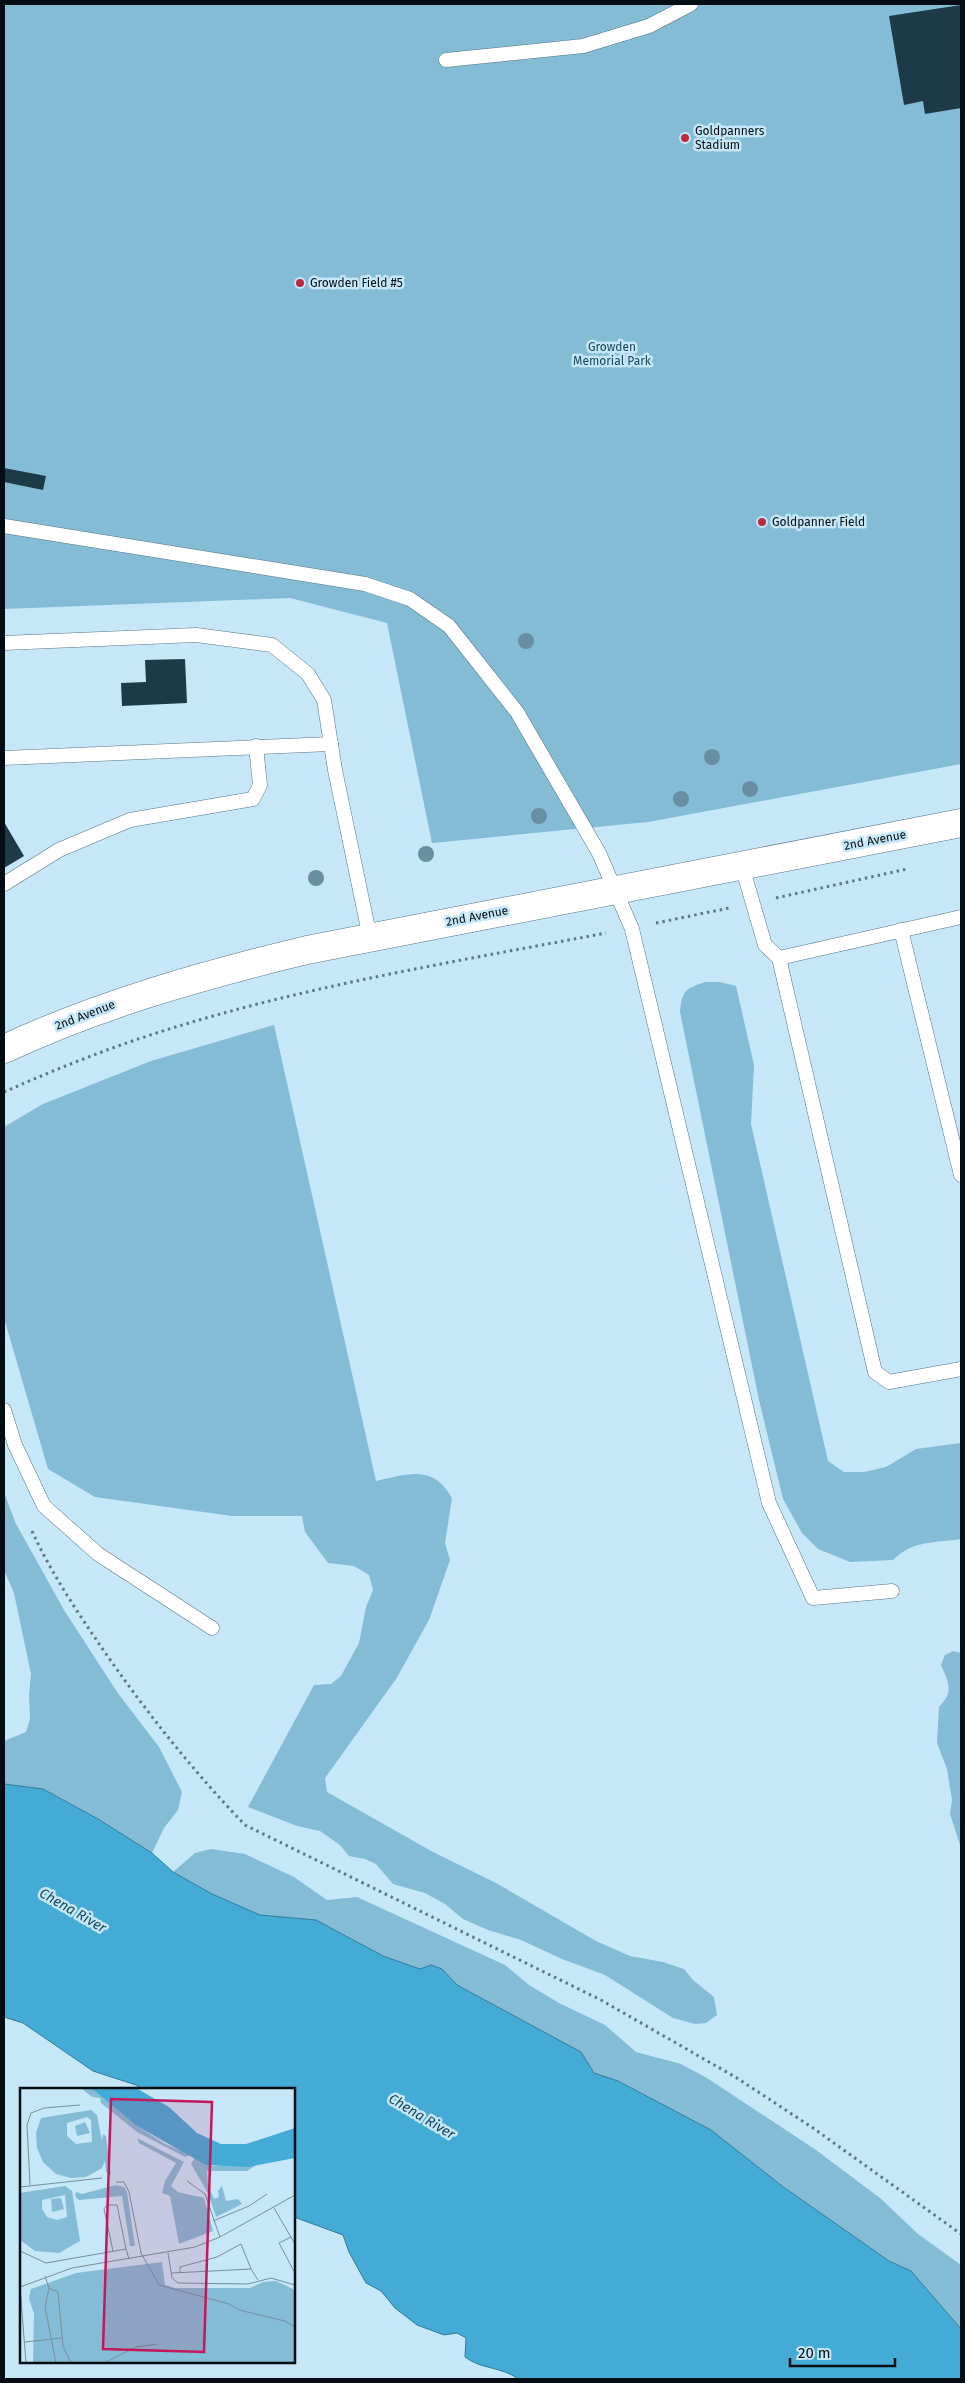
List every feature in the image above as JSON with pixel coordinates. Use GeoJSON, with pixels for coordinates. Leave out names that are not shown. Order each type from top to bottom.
{"type":"FeatureCollection","features":[{"type":"Feature","properties":{"kind":"street","name":"2nd Avenue"},"geometry":{"type":"LineString","coordinates":[[4,1049],[119,1003],[214,972],[307,950],[961,823]]}},
{"type":"Feature","properties":{"kind":"lane"},"geometry":{"type":"LineString","coordinates":[[446,60],[583,46],[650,26],[691,4]]}},
{"type":"Feature","properties":{"kind":"lane"},"geometry":{"type":"LineString","coordinates":[[4,526],[366,584],[410,598],[449,626],[517,712],[584,826],[632,928],[768,1503],[813,1598],[892,1591]]}},
{"type":"Feature","properties":{"kind":"lane"},"geometry":{"type":"LineString","coordinates":[[4,643],[196,635],[272,646],[308,674],[324,700],[370,938]]}},
{"type":"Feature","properties":{"kind":"lane"},"geometry":{"type":"LineString","coordinates":[[4,758],[331,744]]}},
{"type":"Feature","properties":{"kind":"lane"},"geometry":{"type":"LineString","coordinates":[[4,884],[59,850],[130,820],[253,799],[260,785],[256,746]]}},
{"type":"Feature","properties":{"kind":"lane"},"geometry":{"type":"LineString","coordinates":[[742,866],[765,945],[779,958],[875,1372],[889,1382],[961,1369]]}},
{"type":"Feature","properties":{"kind":"lane"},"geometry":{"type":"LineString","coordinates":[[779,958],[961,916]]}},
{"type":"Feature","properties":{"kind":"lane"},"geometry":{"type":"LineString","coordinates":[[901,930],[961,1175]]}},
{"type":"Feature","properties":{"kind":"lane"},"geometry":{"type":"LineString","coordinates":[[4,1410],[15,1445],[44,1506],[98,1554],[212,1628]]}},
{"type":"Feature","properties":{"kind":"path"},"geometry":{"type":"LineString","coordinates":[[4,1092],[47,1073],[166,1030],[285,998],[753,903],[912,868]]}},
{"type":"Feature","properties":{"kind":"path"},"geometry":{"type":"LineString","coordinates":[[31,1528],[82,1619],[148,1714],[201,1779],[245,1825],[601,2000],[737,2078],[813,2128],[961,2234]]}},
{"type":"Feature","properties":{"kind":"green space","name":"Growden Memorial Park"},"geometry":{"type":"Polygon","coordinates":[[[4,4],[961,4],[961,764],[648,822],[432,843],[387,623],[290,598],[4,609],[4,4]]]}},
{"type":"Feature","properties":{"kind":"green space"},"geometry":{"type":"Polygon","coordinates":[[[706,982],[720,982],[736,986],[754,1065],[751,1124],[828,1461],[844,1472],[864,1472],[886,1467],[916,1449],[961,1443],[961,1539],[916,1546],[908,1549],[893,1560],[850,1562],[818,1549],[802,1533],[783,1499],[759,1400],[680,1012],[682,999],[686,991],[706,982]]]}},
{"type":"Feature","properties":{"kind":"green space"},"geometry":{"type":"Polygon","coordinates":[[[274,1025],[376,1481],[409,1474],[428,1476],[437,1480],[445,1487],[452,1498],[445,1543],[450,1560],[429,1620],[396,1679],[325,1778],[327,1792],[433,1852],[496,1883],[596,1941],[630,1956],[663,1962],[684,1969],[693,1980],[714,1997],[717,2015],[706,2023],[695,2024],[673,2018],[605,1975],[562,1959],[521,1940],[488,1930],[463,1919],[445,1904],[425,1893],[393,1884],[376,1864],[365,1859],[349,1856],[340,1845],[320,1831],[297,1826],[248,1807],[314,1685],[331,1684],[341,1676],[359,1643],[366,1607],[373,1590],[369,1575],[354,1566],[328,1563],[305,1532],[302,1516],[232,1516],[95,1497],[48,1469],[4,1318],[4,1127],[43,1104],[151,1061],[274,1025]]]}},
{"type":"Feature","properties":{"kind":"green space"},"geometry":{"type":"Polygon","coordinates":[[[4,1492],[15,1522],[64,1610],[117,1692],[159,1747],[182,1792],[178,1810],[164,1828],[152,1853],[98,1819],[43,1789],[4,1784],[4,1741],[26,1732],[30,1719],[29,1695],[31,1674],[14,1593],[4,1570],[4,1492]]]}},
{"type":"Feature","properties":{"kind":"green space"},"geometry":{"type":"Polygon","coordinates":[[[953,1651],[961,1653],[961,1848],[950,1814],[952,1800],[947,1769],[937,1743],[939,1707],[947,1697],[949,1687],[941,1665],[945,1655],[953,1651]]]}},
{"type":"Feature","properties":{"kind":"green space"},"geometry":{"type":"Polygon","coordinates":[[[211,1849],[245,1854],[294,1877],[327,1900],[357,1897],[505,1965],[529,1985],[559,2003],[605,2025],[636,2052],[681,2064],[707,2078],[816,2150],[880,2198],[918,2234],[961,2265],[961,2329],[911,2271],[889,2261],[782,2186],[711,2130],[618,2081],[594,2073],[581,2052],[457,1985],[442,1969],[431,1965],[420,1969],[383,1956],[316,1920],[260,1915],[212,1894],[173,1872],[195,1853],[211,1849]]]}},
{"type":"Feature","properties":{"kind":"water","name":"Chena River"},"geometry":{"type":"Polygon","coordinates":[[[4,1784],[43,1789],[98,1819],[152,1853],[173,1872],[212,1894],[260,1915],[316,1920],[383,1956],[420,1969],[431,1965],[442,1969],[457,1985],[581,2052],[594,2073],[618,2081],[711,2130],[782,2186],[889,2261],[911,2271],[961,2329],[961,2379],[518,2379],[505,2372],[478,2364],[465,2357],[466,2338],[457,2333],[444,2335],[417,2325],[395,2308],[381,2291],[366,2283],[349,2252],[343,2235],[295,2217],[295,2088],[140,2088],[93,2071],[23,2023],[4,2017],[4,1784]]]}},
{"type":"Feature","properties":{"kind":"building"},"geometry":{"type":"Polygon","coordinates":[[[961,5],[961,108],[925,114],[923,101],[904,105],[889,16],[961,5]]]}},
{"type":"Feature","properties":{"kind":"building"},"geometry":{"type":"Polygon","coordinates":[[[4,468],[46,476],[43,490],[4,482],[4,468]]]}},
{"type":"Feature","properties":{"kind":"building"},"geometry":{"type":"Polygon","coordinates":[[[185,659],[187,703],[122,706],[121,683],[146,682],[145,660],[185,659]]]}},
{"type":"Feature","properties":{"kind":"building"},"geometry":{"type":"Polygon","coordinates":[[[4,822],[24,856],[4,868],[4,822]]]}},
{"type":"Feature","properties":{"kind":"place","name":"Goldpanners Stadium"},"geometry":{"type":"Point","coordinates":[685,138]}},
{"type":"Feature","properties":{"kind":"place","name":"Growden Field #5"},"geometry":{"type":"Point","coordinates":[300,283]}},
{"type":"Feature","properties":{"kind":"place","name":"Goldpanner Field"},"geometry":{"type":"Point","coordinates":[762,522]}}]}
